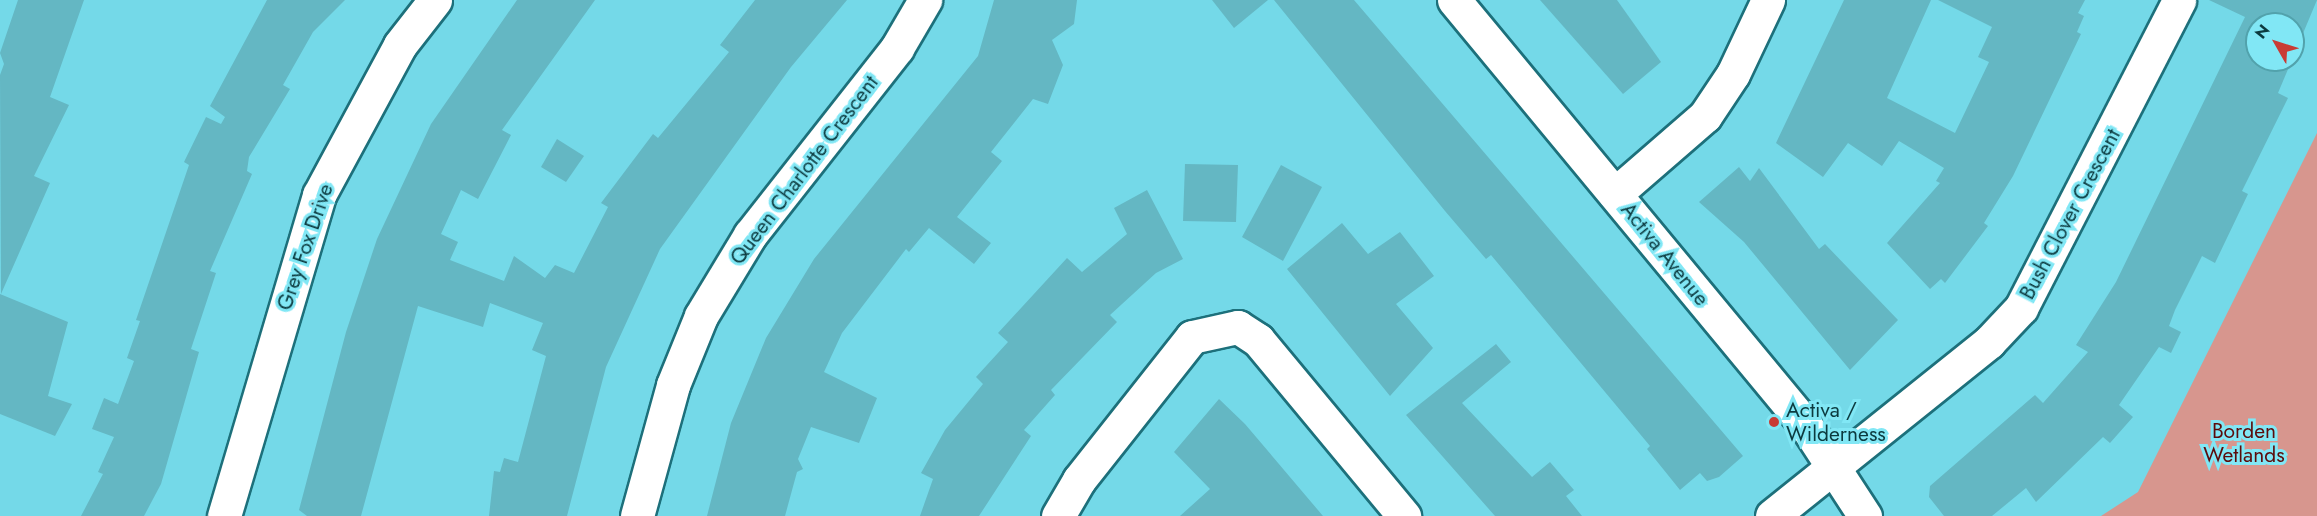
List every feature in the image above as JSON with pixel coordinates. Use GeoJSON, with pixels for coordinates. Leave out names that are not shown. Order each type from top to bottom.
{"type":"FeatureCollection","features":[{"type":"Feature","properties":{"kind":"street","name":"Grey Fox Drive"},"geometry":{"type":"LineString","coordinates":[[224,516],[319,195],[400,45],[435,0]]}},
{"type":"Feature","properties":{"kind":"street","name":"Queen Charlotte Crescent"},"geometry":{"type":"LineString","coordinates":[[637,516],[673,384],[701,316],[750,235],[897,48],[925,0]]}},
{"type":"Feature","properties":{"kind":"street","name":"Activa Avenue"},"geometry":{"type":"LineString","coordinates":[[1454,0],[1836,464],[1865,516]]}},
{"type":"Feature","properties":{"kind":"street"},"geometry":{"type":"LineString","coordinates":[[1615,194],[1705,116],[1733,74],[1768,0]]}},
{"type":"Feature","properties":{"kind":"street","name":"Bush Clover Crescent"},"geometry":{"type":"LineString","coordinates":[[1772,516],[1989,342],[2021,308],[2179,0]]}},
{"type":"Feature","properties":{"kind":"street"},"geometry":{"type":"LineString","coordinates":[[1058,516],[1079,480],[1192,337],[1238,327],[1258,340],[1404,516]]}},
{"type":"Feature","properties":{"kind":"green space","name":"Borden Wetlands"},"geometry":{"type":"Polygon","coordinates":[[[2317,133],[2317,516],[2101,516],[2138,492],[2317,133]]]}},
{"type":"Feature","properties":{"kind":"building"},"geometry":{"type":"Polygon","coordinates":[[[18,0],[84,0],[50,97],[69,105],[34,176],[50,183],[1,294],[0,75],[4,64],[0,53],[18,0]]]}},
{"type":"Feature","properties":{"kind":"building"},"geometry":{"type":"Polygon","coordinates":[[[267,0],[345,0],[313,32],[283,85],[290,89],[249,157],[247,171],[252,174],[210,271],[216,273],[191,349],[199,352],[161,484],[144,516],[81,516],[103,474],[98,472],[114,437],[92,429],[104,398],[118,404],[134,361],[127,358],[140,321],[136,320],[189,165],[184,162],[206,117],[221,124],[225,117],[210,106],[267,0]]]}},
{"type":"Feature","properties":{"kind":"building"},"geometry":{"type":"Polygon","coordinates":[[[517,0],[595,0],[502,130],[511,135],[478,199],[461,190],[441,234],[458,242],[450,260],[504,281],[514,256],[545,278],[555,265],[574,273],[608,207],[601,203],[653,134],[658,138],[729,52],[720,45],[755,0],[847,0],[791,67],[660,249],[606,367],[567,516],[489,516],[494,471],[500,472],[504,458],[518,462],[546,356],[532,350],[543,323],[490,303],[483,327],[418,306],[361,516],[307,516],[299,510],[346,332],[377,239],[431,124],[517,0]]]}},
{"type":"Feature","properties":{"kind":"building"},"geometry":{"type":"Polygon","coordinates":[[[994,0],[1077,0],[1074,24],[1052,40],[1063,65],[1048,104],[1033,99],[991,152],[1002,161],[957,217],[991,243],[974,264],[929,228],[909,252],[906,249],[842,333],[824,372],[877,398],[859,443],[811,427],[798,459],[803,469],[797,472],[785,516],[707,516],[731,423],[766,338],[814,259],[978,56],[994,0]]]}},
{"type":"Feature","properties":{"kind":"building"},"geometry":{"type":"Polygon","coordinates":[[[1212,0],[1268,0],[1234,28],[1212,0]]]}},
{"type":"Feature","properties":{"kind":"building"},"geometry":{"type":"Polygon","coordinates":[[[1274,0],[1354,0],[1743,456],[1719,477],[1707,481],[1700,473],[1680,490],[1647,449],[1650,446],[1491,255],[1486,259],[1445,211],[1274,0]]]}},
{"type":"Feature","properties":{"kind":"building"},"geometry":{"type":"Polygon","coordinates":[[[1540,0],[1617,0],[1661,62],[1623,94],[1540,0]]]}},
{"type":"Feature","properties":{"kind":"building"},"geometry":{"type":"Polygon","coordinates":[[[1844,0],[1931,0],[1887,98],[1955,133],[1989,62],[1978,57],[1992,27],[1938,0],[2085,0],[2078,13],[2084,16],[2077,32],[2081,34],[2013,176],[1984,223],[1988,226],[1945,283],[1941,279],[1930,289],[1887,243],[1940,183],[1936,181],[1944,168],[1899,141],[1882,166],[1848,143],[1823,177],[1776,143],[1844,0]]]}},
{"type":"Feature","properties":{"kind":"building"},"geometry":{"type":"Polygon","coordinates":[[[2209,0],[2317,0],[2305,28],[2305,12],[2245,12],[2245,17],[2209,0]]]}},
{"type":"Feature","properties":{"kind":"building"},"geometry":{"type":"Polygon","coordinates":[[[2245,17],[2245,72],[2287,72],[2278,93],[2288,98],[2242,191],[2248,194],[2215,263],[2202,256],[2175,310],[2169,326],[2181,332],[2171,353],[2159,347],[2119,405],[2133,417],[2110,443],[2103,437],[2036,502],[2026,488],[1992,516],[1944,516],[1929,497],[1930,486],[2035,395],[2043,403],[2088,352],[2076,345],[2116,282],[2245,17]]]}},
{"type":"Feature","properties":{"kind":"building"},"geometry":{"type":"Polygon","coordinates":[[[557,139],[584,156],[566,182],[541,167],[557,139]]]}},
{"type":"Feature","properties":{"kind":"building"},"geometry":{"type":"Polygon","coordinates":[[[1185,164],[1238,165],[1236,222],[1183,221],[1185,164]]]}},
{"type":"Feature","properties":{"kind":"building"},"geometry":{"type":"Polygon","coordinates":[[[1281,165],[1322,187],[1283,261],[1242,237],[1281,165]]]}},
{"type":"Feature","properties":{"kind":"building"},"geometry":{"type":"Polygon","coordinates":[[[1739,167],[1750,181],[1759,168],[1819,249],[1825,244],[1898,320],[1850,370],[1744,242],[1699,202],[1739,167]]]}},
{"type":"Feature","properties":{"kind":"building"},"geometry":{"type":"Polygon","coordinates":[[[1147,190],[1183,259],[1156,273],[1110,315],[1117,322],[1051,390],[1055,395],[1024,430],[1031,436],[979,516],[920,516],[933,479],[921,473],[945,430],[983,384],[976,377],[1008,342],[998,333],[1067,258],[1082,272],[1127,234],[1114,208],[1147,190]]]}},
{"type":"Feature","properties":{"kind":"building"},"geometry":{"type":"Polygon","coordinates":[[[1342,223],[1368,254],[1400,232],[1434,276],[1396,304],[1433,348],[1390,396],[1287,269],[1342,223]]]}},
{"type":"Feature","properties":{"kind":"building"},"geometry":{"type":"Polygon","coordinates":[[[0,294],[68,322],[48,396],[72,404],[55,436],[0,414],[0,294]]]}},
{"type":"Feature","properties":{"kind":"building"},"geometry":{"type":"Polygon","coordinates":[[[1496,344],[1511,362],[1462,403],[1532,477],[1550,462],[1574,490],[1566,496],[1582,516],[1495,516],[1406,415],[1496,344]]]}},
{"type":"Feature","properties":{"kind":"building"},"geometry":{"type":"Polygon","coordinates":[[[1219,399],[1245,424],[1323,516],[1180,516],[1210,489],[1174,452],[1219,399]]]}},
{"type":"Feature","properties":{"kind":"place","name":"Activa / Wilderness"},"geometry":{"type":"Point","coordinates":[1774,422]}}]}
